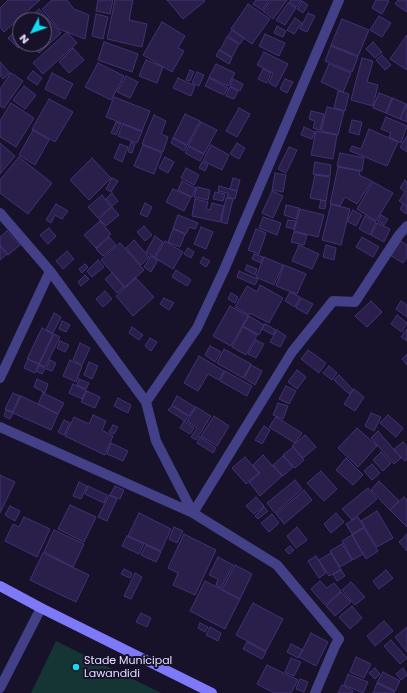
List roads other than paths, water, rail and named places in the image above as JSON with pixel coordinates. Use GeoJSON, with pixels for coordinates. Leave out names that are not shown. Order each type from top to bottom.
{"type":"FeatureCollection","features":[{"type":"Feature","properties":{"kind":"street"},"geometry":{"type":"LineString","coordinates":[[146,402],[197,328],[227,263],[339,0]]}},
{"type":"Feature","properties":{"kind":"street"},"geometry":{"type":"LineString","coordinates":[[0,213],[50,271],[146,402],[156,441],[193,513]]}},
{"type":"Feature","properties":{"kind":"street"},"geometry":{"type":"LineString","coordinates":[[193,513],[292,352],[333,300],[355,302],[403,237],[407,226]]}},
{"type":"Feature","properties":{"kind":"street"},"geometry":{"type":"LineString","coordinates":[[0,378],[50,271]]}},
{"type":"Feature","properties":{"kind":"street"},"geometry":{"type":"LineString","coordinates":[[0,427],[193,513],[277,565],[339,639],[315,693]]}},
{"type":"Feature","properties":{"kind":"street"},"geometry":{"type":"LineString","coordinates":[[0,586],[212,693]]}},
{"type":"Feature","properties":{"kind":"street"},"geometry":{"type":"LineString","coordinates":[[0,688],[41,608]]}},
{"type":"Feature","properties":{"kind":"place","name":"Stade Municipal Lawandidi"},"geometry":{"type":"Point","coordinates":[76,667]}}]}
